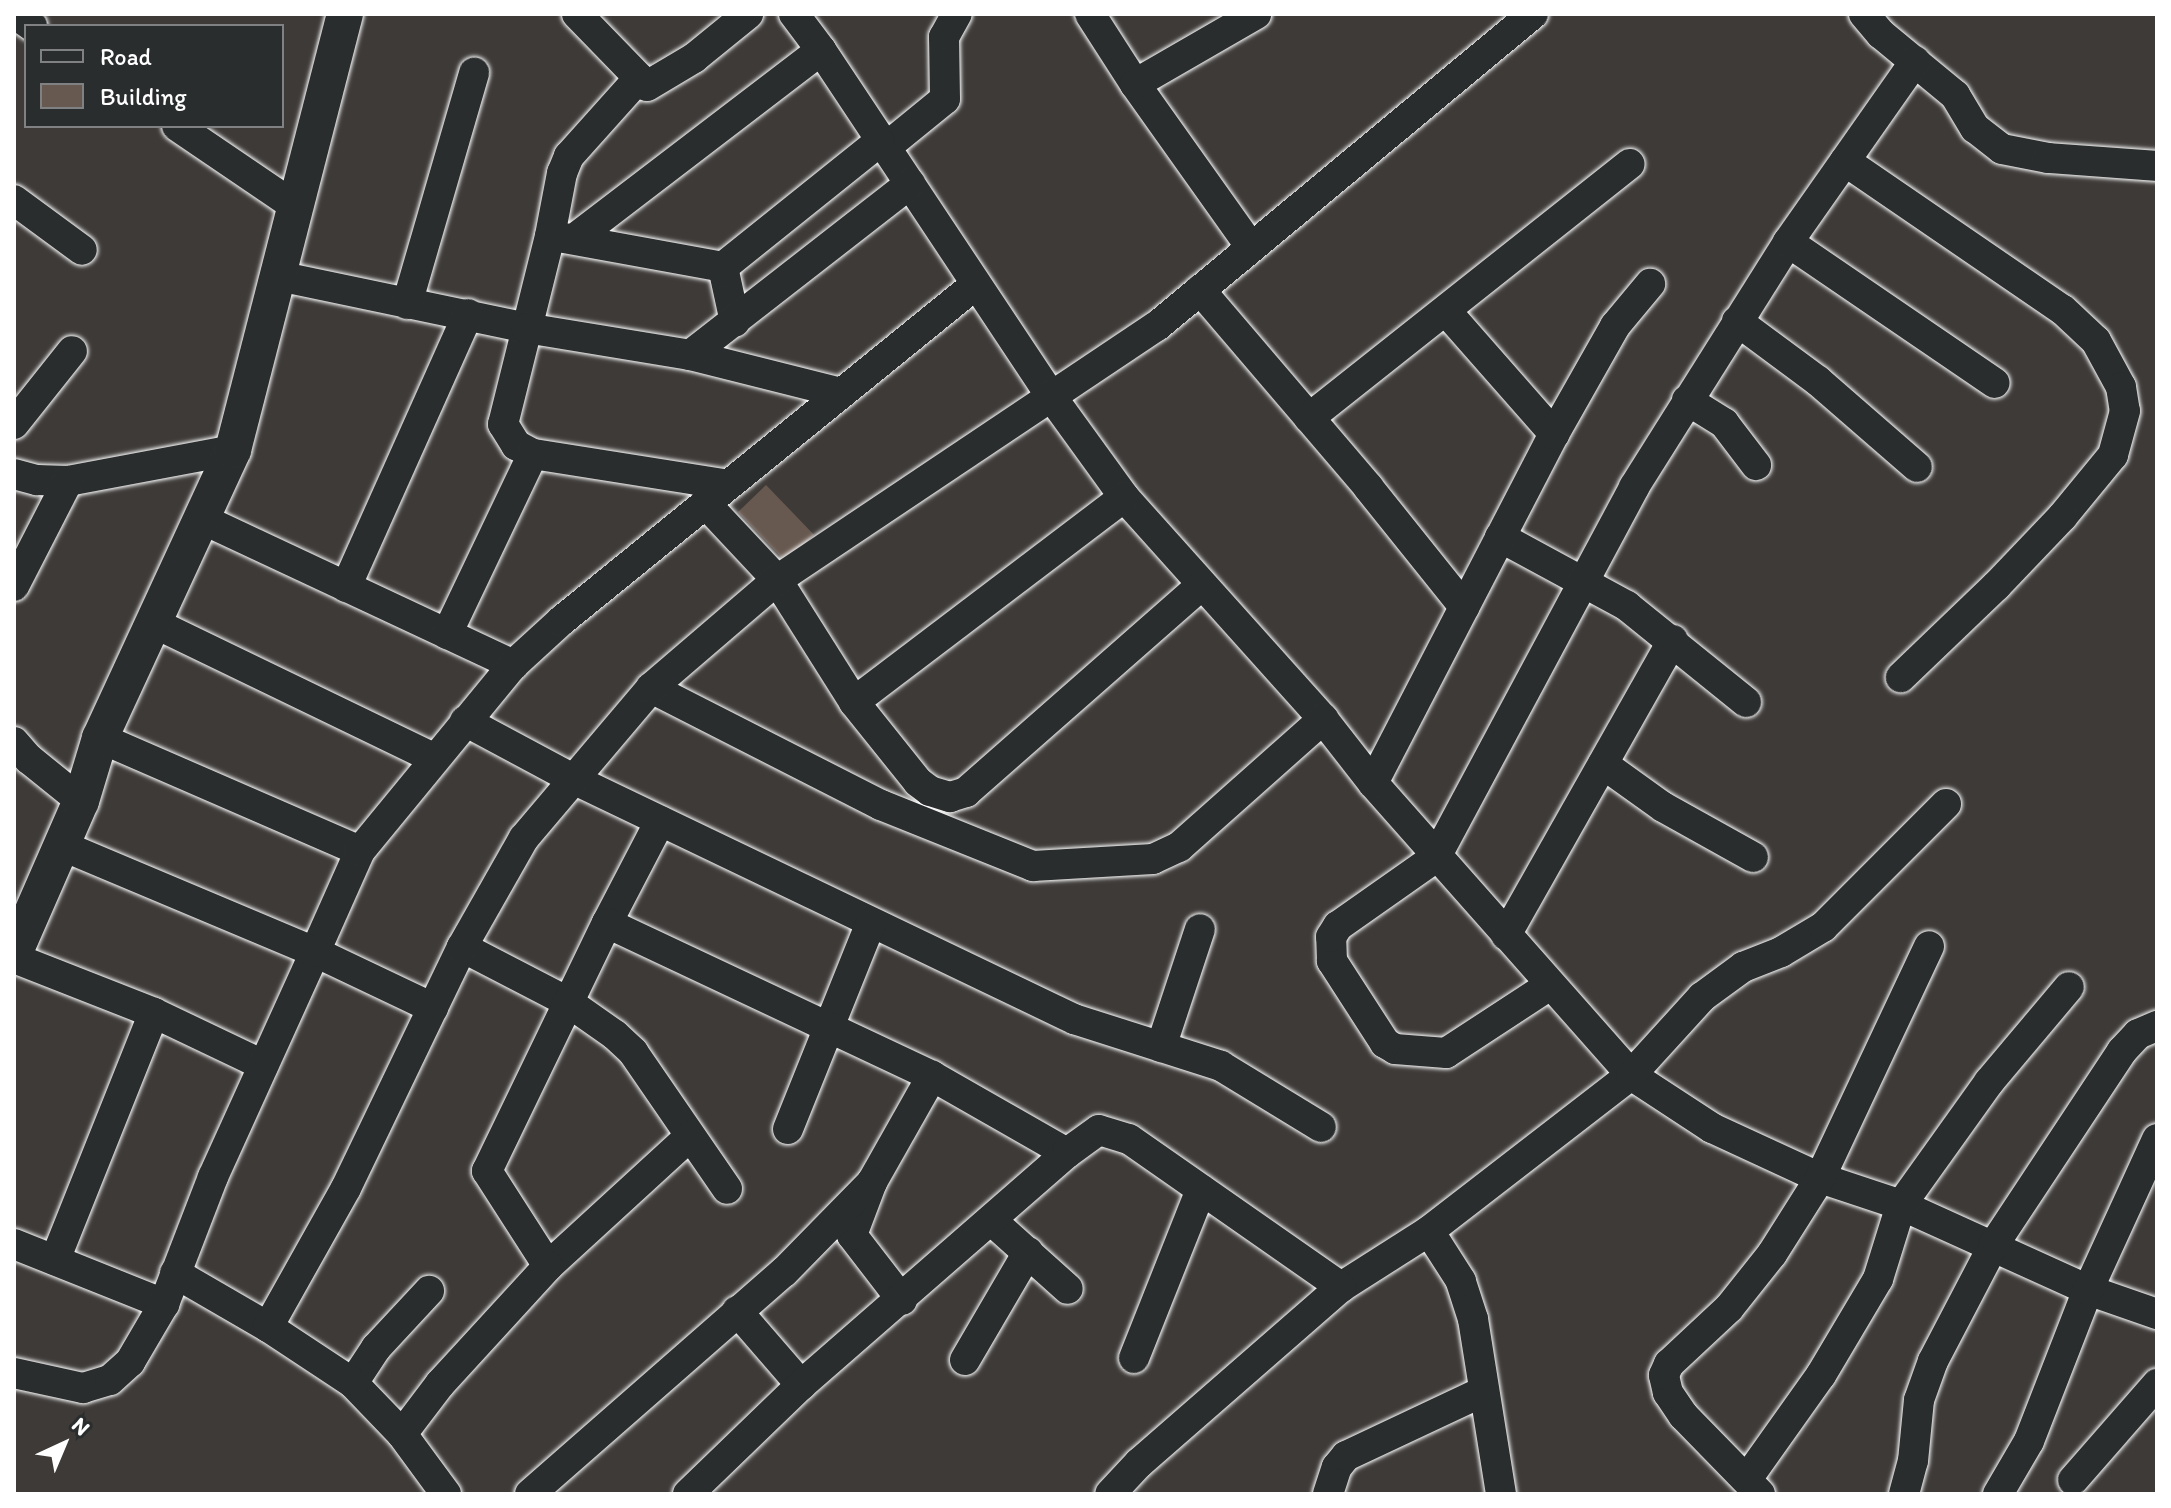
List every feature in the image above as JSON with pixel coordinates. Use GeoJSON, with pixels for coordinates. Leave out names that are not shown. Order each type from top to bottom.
{"type":"FeatureCollection","features":[{"type":"Feature","properties":{"kind":"street"},"geometry":{"type":"LineString","coordinates":[[263,1065],[154,1013],[14,956],[81,801],[100,738],[233,450],[345,14]]}},
{"type":"Feature","properties":{"kind":"street"},"geometry":{"type":"LineString","coordinates":[[577,14],[647,86],[694,58],[748,14]]}},
{"type":"Feature","properties":{"kind":"street"},"geometry":{"type":"LineString","coordinates":[[794,14],[821,50],[975,285],[1124,497],[1323,719],[1436,857],[1631,1075],[1712,1128],[1820,1178],[1901,1205],[2088,1290],[2157,1314]]}},
{"type":"Feature","properties":{"kind":"street"},"geometry":{"type":"LineString","coordinates":[[562,238],[723,267],[945,99],[944,37],[957,14]]}},
{"type":"Feature","properties":{"kind":"street"},"geometry":{"type":"LineString","coordinates":[[1090,14],[1135,84],[1251,247]]}},
{"type":"Feature","properties":{"kind":"street"},"geometry":{"type":"LineString","coordinates":[[1135,84],[1256,14]]}},
{"type":"Feature","properties":{"kind":"street"},"geometry":{"type":"LineString","coordinates":[[1486,51],[1507,14]]}},
{"type":"Feature","properties":{"kind":"street"},"geometry":{"type":"LineString","coordinates":[[268,1327],[346,1188],[462,947],[524,838],[651,688],[777,580],[1157,326],[1533,14]]}},
{"type":"Feature","properties":{"kind":"street"},"geometry":{"type":"LineString","coordinates":[[1864,14],[1881,34],[1955,95],[1975,128],[2002,149],[2048,158],[2157,166]]}},
{"type":"Feature","properties":{"kind":"street"},"geometry":{"type":"LineString","coordinates":[[562,238],[821,50]]}},
{"type":"Feature","properties":{"kind":"street"},"geometry":{"type":"LineString","coordinates":[[1550,985],[1446,1053],[1395,1049],[1385,1043],[1332,961],[1331,937],[1338,926],[1436,857],[1584,580],[1687,400],[1788,242],[1915,61]]}},
{"type":"Feature","properties":{"kind":"street"},"geometry":{"type":"LineString","coordinates":[[407,304],[474,73]]}},
{"type":"Feature","properties":{"kind":"street"},"geometry":{"type":"LineString","coordinates":[[639,78],[569,156],[562,173],[562,238],[526,328],[503,424],[516,445],[533,454],[717,494],[777,580],[854,702],[918,782],[930,791],[950,797],[966,792],[1202,585]]}},
{"type":"Feature","properties":{"kind":"street"},"geometry":{"type":"LineString","coordinates":[[180,128],[296,207]]}},
{"type":"Feature","properties":{"kind":"street"},"geometry":{"type":"LineString","coordinates":[[1845,161],[2063,310],[2096,341],[2121,387],[2125,411],[2113,455],[2062,517],[1996,586],[1901,677]]}},
{"type":"Feature","properties":{"kind":"street"},"geometry":{"type":"LineString","coordinates":[[1309,418],[1629,164]]}},
{"type":"Feature","properties":{"kind":"street"},"geometry":{"type":"LineString","coordinates":[[690,355],[910,184]]}},
{"type":"Feature","properties":{"kind":"street"},"geometry":{"type":"LineString","coordinates":[[14,200],[82,250]]}},
{"type":"Feature","properties":{"kind":"street"},"geometry":{"type":"LineString","coordinates":[[1788,242],[1995,383]]}},
{"type":"Feature","properties":{"kind":"street"},"geometry":{"type":"LineString","coordinates":[[723,267],[735,322]]}},
{"type":"Feature","properties":{"kind":"street"},"geometry":{"type":"LineString","coordinates":[[278,276],[526,328],[690,355],[841,393]]}},
{"type":"Feature","properties":{"kind":"street"},"geometry":{"type":"LineString","coordinates":[[1373,783],[1554,434],[1615,326],[1650,284]]}},
{"type":"Feature","properties":{"kind":"street"},"geometry":{"type":"LineString","coordinates":[[14,1373],[83,1388],[110,1380],[130,1362],[164,1304],[263,1065],[360,851],[433,758],[513,665],[561,621],[975,285]]}},
{"type":"Feature","properties":{"kind":"street"},"geometry":{"type":"LineString","coordinates":[[1200,290],[1464,607]]}},
{"type":"Feature","properties":{"kind":"street"},"geometry":{"type":"LineString","coordinates":[[1446,311],[1554,434]]}},
{"type":"Feature","properties":{"kind":"street"},"geometry":{"type":"LineString","coordinates":[[346,587],[468,314]]}},
{"type":"Feature","properties":{"kind":"street"},"geometry":{"type":"LineString","coordinates":[[1737,321],[1818,381],[1917,467]]}},
{"type":"Feature","properties":{"kind":"street"},"geometry":{"type":"LineString","coordinates":[[14,424],[72,351]]}},
{"type":"Feature","properties":{"kind":"street"},"geometry":{"type":"LineString","coordinates":[[1687,400],[1724,423],[1756,465]]}},
{"type":"Feature","properties":{"kind":"street"},"geometry":{"type":"LineString","coordinates":[[14,474],[37,480],[68,481],[233,450]]}},
{"type":"Feature","properties":{"kind":"street"},"geometry":{"type":"LineString","coordinates":[[447,634],[533,454]]}},
{"type":"Feature","properties":{"kind":"street"},"geometry":{"type":"LineString","coordinates":[[14,586],[68,481]]}},
{"type":"Feature","properties":{"kind":"street"},"geometry":{"type":"LineString","coordinates":[[854,702],[1124,497]]}},
{"type":"Feature","properties":{"kind":"street"},"geometry":{"type":"LineString","coordinates":[[202,519],[513,665]]}},
{"type":"Feature","properties":{"kind":"street"},"geometry":{"type":"LineString","coordinates":[[1500,537],[1584,580],[1673,640],[1746,702]]}},
{"type":"Feature","properties":{"kind":"street"},"geometry":{"type":"LineString","coordinates":[[152,622],[433,758]]}},
{"type":"Feature","properties":{"kind":"street"},"geometry":{"type":"LineString","coordinates":[[1506,935],[1673,640]]}},
{"type":"Feature","properties":{"kind":"street"},"geometry":{"type":"LineString","coordinates":[[651,688],[881,805],[1033,866],[1153,859],[1179,847],[1323,719]]}},
{"type":"Feature","properties":{"kind":"street"},"geometry":{"type":"LineString","coordinates":[[465,721],[573,779],[1074,1019],[1221,1066],[1321,1127]]}},
{"type":"Feature","properties":{"kind":"street"},"geometry":{"type":"LineString","coordinates":[[100,738],[360,851]]}},
{"type":"Feature","properties":{"kind":"street"},"geometry":{"type":"LineString","coordinates":[[14,742],[29,759],[81,801]]}},
{"type":"Feature","properties":{"kind":"street"},"geometry":{"type":"LineString","coordinates":[[1603,764],[1663,807],[1753,857]]}},
{"type":"Feature","properties":{"kind":"street"},"geometry":{"type":"LineString","coordinates":[[1110,1494],[1139,1463],[1341,1287],[1429,1231],[1631,1075],[1702,997],[1743,967],[1781,952],[1823,927],[1946,804]]}},
{"type":"Feature","properties":{"kind":"street"},"geometry":{"type":"LineString","coordinates":[[548,1266],[487,1171],[660,821]]}},
{"type":"Feature","properties":{"kind":"street"},"geometry":{"type":"LineString","coordinates":[[60,845],[315,952],[433,1008]]}},
{"type":"Feature","properties":{"kind":"street"},"geometry":{"type":"LineString","coordinates":[[607,923],[932,1076],[1067,1153]]}},
{"type":"Feature","properties":{"kind":"street"},"geometry":{"type":"LineString","coordinates":[[788,1129],[871,923]]}},
{"type":"Feature","properties":{"kind":"street"},"geometry":{"type":"LineString","coordinates":[[1161,1047],[1200,929]]}},
{"type":"Feature","properties":{"kind":"street"},"geometry":{"type":"LineString","coordinates":[[1929,946],[1820,1178],[1772,1254],[1729,1308],[1669,1364],[1664,1375],[1668,1393],[1683,1415],[1754,1487],[1878,1279],[1901,1205],[1989,1082],[2069,987]]}},
{"type":"Feature","properties":{"kind":"street"},"geometry":{"type":"LineString","coordinates":[[462,947],[568,1002],[633,1052],[727,1189]]}},
{"type":"Feature","properties":{"kind":"street"},"geometry":{"type":"LineString","coordinates":[[55,1260],[154,1013]]}},
{"type":"Feature","properties":{"kind":"street"},"geometry":{"type":"LineString","coordinates":[[1904,1494],[1913,1461],[1919,1400],[1933,1361],[1993,1246],[2122,1051],[2138,1034],[2157,1026]]}},
{"type":"Feature","properties":{"kind":"street"},"geometry":{"type":"LineString","coordinates":[[902,1300],[852,1235],[872,1182],[932,1076]]}},
{"type":"Feature","properties":{"kind":"street"},"geometry":{"type":"LineString","coordinates":[[688,1494],[801,1385],[1067,1153],[1099,1130],[1111,1131],[1129,1139],[1341,1287]]}},
{"type":"Feature","properties":{"kind":"street"},"geometry":{"type":"LineString","coordinates":[[402,1434],[440,1384],[548,1266],[689,1137]]}},
{"type":"Feature","properties":{"kind":"street"},"geometry":{"type":"LineString","coordinates":[[1998,1494],[2029,1441],[2088,1290],[2157,1139]]}},
{"type":"Feature","properties":{"kind":"street"},"geometry":{"type":"LineString","coordinates":[[530,1494],[784,1272],[872,1182]]}},
{"type":"Feature","properties":{"kind":"street"},"geometry":{"type":"LineString","coordinates":[[1134,1358],[1201,1190]]}},
{"type":"Feature","properties":{"kind":"street"},"geometry":{"type":"LineString","coordinates":[[991,1220],[1068,1289]]}},
{"type":"Feature","properties":{"kind":"street"},"geometry":{"type":"LineString","coordinates":[[1429,1231],[1461,1281],[1473,1319],[1500,1494]]}},
{"type":"Feature","properties":{"kind":"street"},"geometry":{"type":"LineString","coordinates":[[14,1244],[164,1304]]}},
{"type":"Feature","properties":{"kind":"street"},"geometry":{"type":"LineString","coordinates":[[965,1360],[1028,1252]]}},
{"type":"Feature","properties":{"kind":"street"},"geometry":{"type":"LineString","coordinates":[[175,1273],[268,1327],[353,1383],[402,1434],[446,1494]]}},
{"type":"Feature","properties":{"kind":"street"},"geometry":{"type":"LineString","coordinates":[[353,1383],[376,1348],[429,1291]]}},
{"type":"Feature","properties":{"kind":"street"},"geometry":{"type":"LineString","coordinates":[[737,1311],[801,1385]]}},
{"type":"Feature","properties":{"kind":"street"},"geometry":{"type":"LineString","coordinates":[[2073,1480],[2157,1384]]}},
{"type":"Feature","properties":{"kind":"street"},"geometry":{"type":"LineString","coordinates":[[1328,1494],[1337,1467],[1346,1456],[1482,1392]]}},
{"type":"Feature","properties":{"kind":"building"},"geometry":{"type":"Polygon","coordinates":[[[766,485],[814,535],[786,562],[738,512],[766,485]]]}}]}
